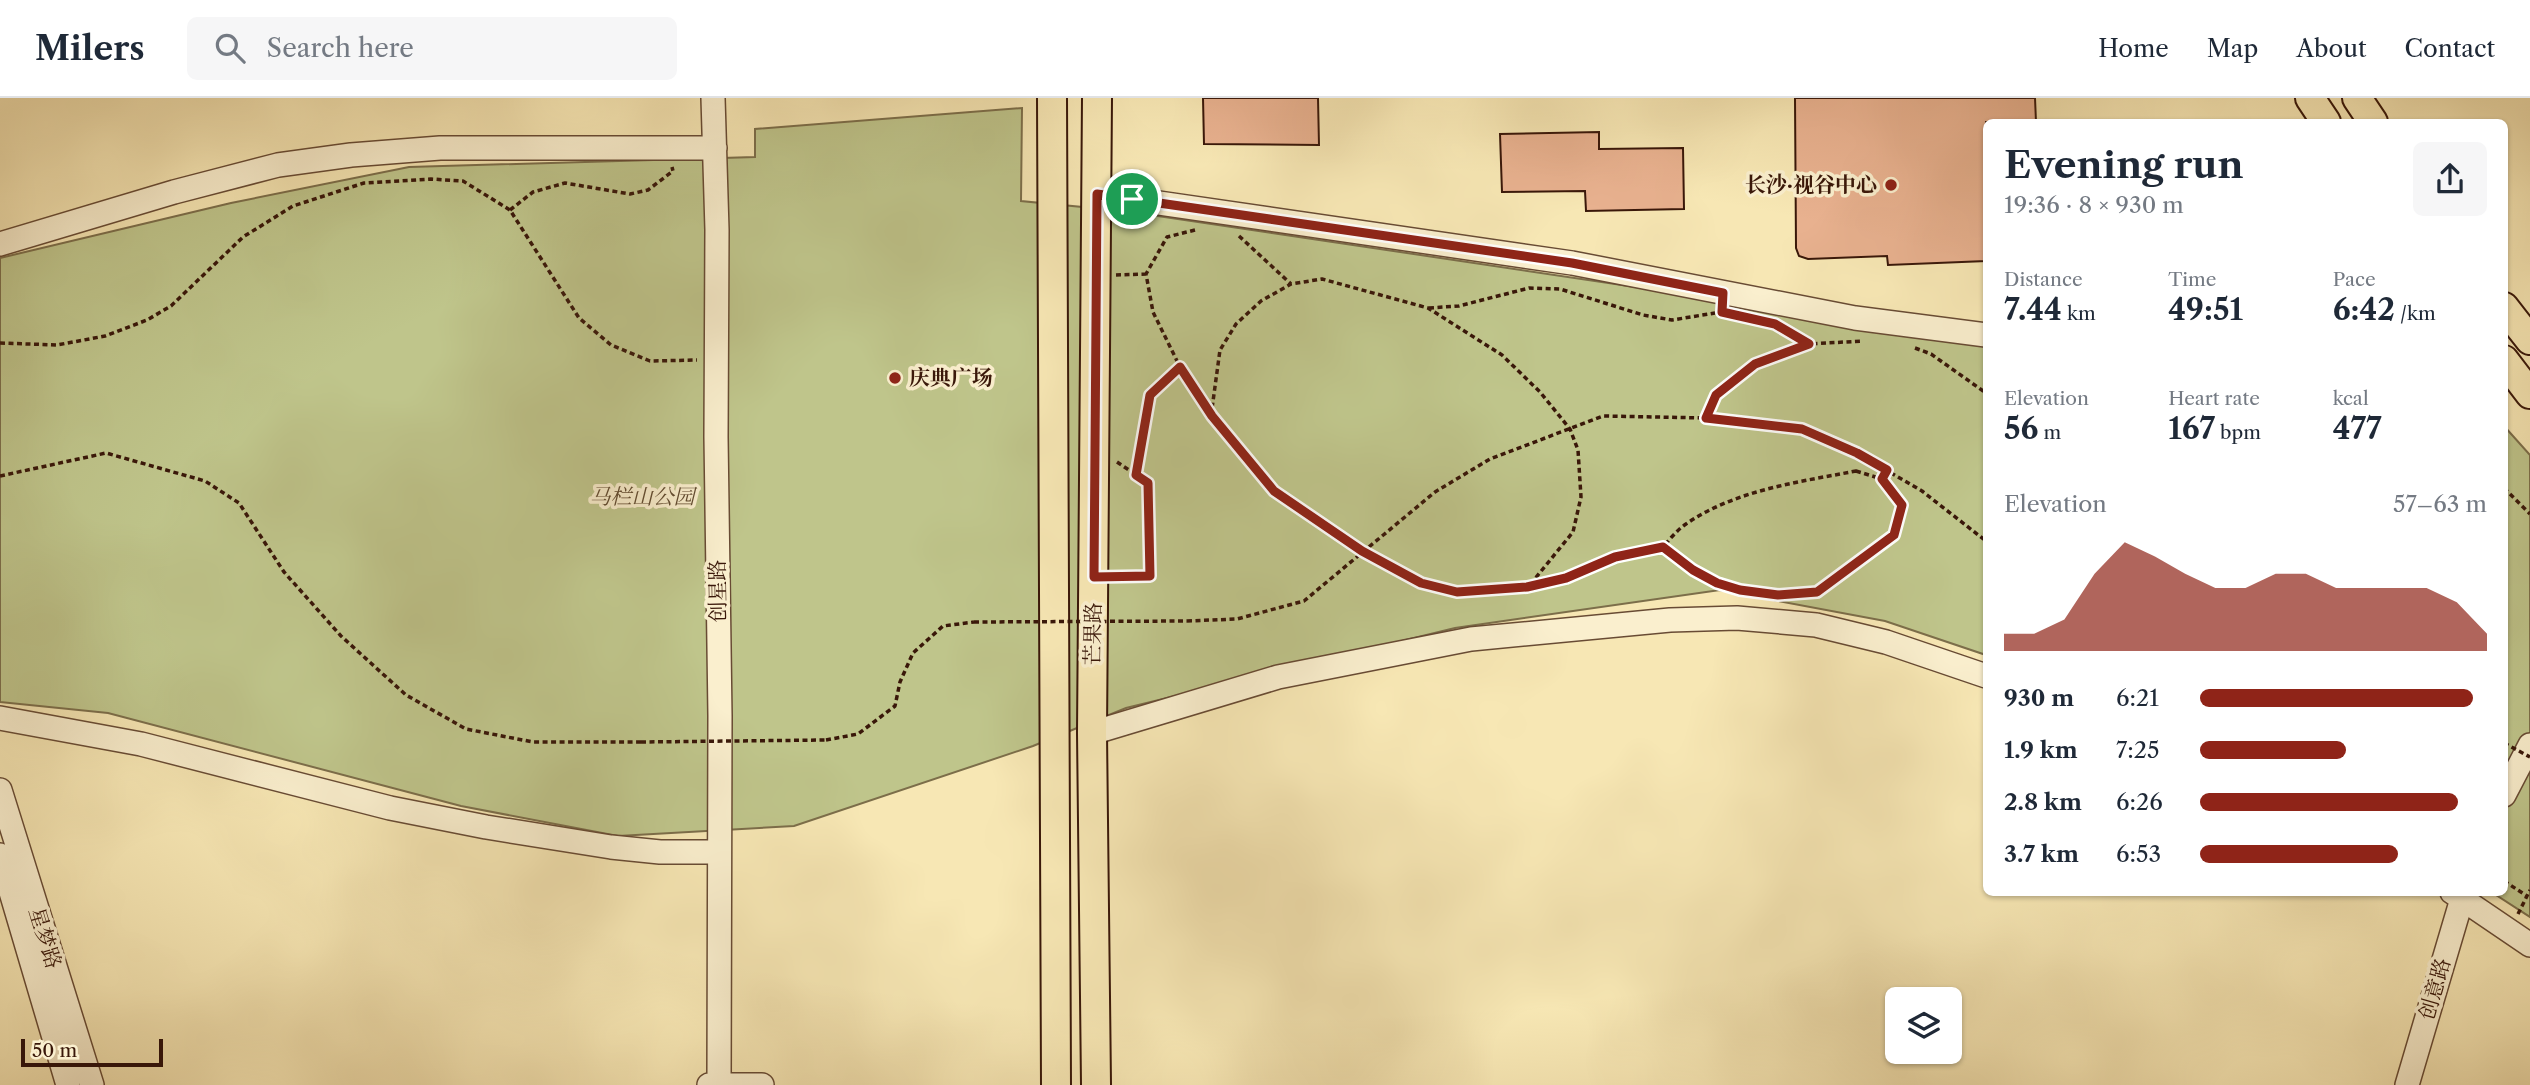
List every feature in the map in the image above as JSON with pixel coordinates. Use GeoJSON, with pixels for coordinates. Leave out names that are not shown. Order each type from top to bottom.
{"type":"FeatureCollection","features":[{"type":"Feature","properties":{"kind":"main road","name":"芒果路"},"geometry":{"type":"LineString","coordinates":[[1052,98],[1056,1085]]}},
{"type":"Feature","properties":{"kind":"main road","name":"芒果路"},"geometry":{"type":"LineString","coordinates":[[1096,1085],[1092,733],[1097,98]]}},
{"type":"Feature","properties":{"kind":"main road"},"geometry":{"type":"LineString","coordinates":[[2310,98],[2324,119]]}},
{"type":"Feature","properties":{"kind":"main road"},"geometry":{"type":"LineString","coordinates":[[2357,98],[2371,119]]}},
{"type":"Feature","properties":{"kind":"main road"},"geometry":{"type":"LineString","coordinates":[[2508,312],[2530,341]]}},
{"type":"Feature","properties":{"kind":"main road"},"geometry":{"type":"LineString","coordinates":[[2508,365],[2530,394]]}},
{"type":"Feature","properties":{"kind":"street","name":"创星路"},"geometry":{"type":"LineString","coordinates":[[713,98],[717,230],[719,1085]]}},
{"type":"Feature","properties":{"kind":"street"},"geometry":{"type":"LineString","coordinates":[[0,244],[174,192],[278,165],[351,155],[440,148],[715,148]]}},
{"type":"Feature","properties":{"kind":"street"},"geometry":{"type":"LineString","coordinates":[[1097,194],[1572,263],[1855,318],[1983,335]]}},
{"type":"Feature","properties":{"kind":"street"},"geometry":{"type":"LineString","coordinates":[[1092,733],[1278,677],[1458,641],[1567,628],[1670,620],[1737,618],[1816,625],[1885,642],[1983,675]]}},
{"type":"Feature","properties":{"kind":"street"},"geometry":{"type":"LineString","coordinates":[[0,718],[141,744],[390,808],[486,827],[611,847],[660,852],[719,852]]}},
{"type":"Feature","properties":{"kind":"street"},"geometry":{"type":"LineString","coordinates":[[2508,787],[2530,745]]}},
{"type":"Feature","properties":{"kind":"street","name":"星梦路"},"geometry":{"type":"LineString","coordinates":[[0,790],[92,1085]]}},
{"type":"Feature","properties":{"kind":"street","name":"星梦路"},"geometry":{"type":"LineString","coordinates":[[0,855],[68,1085]]}},
{"type":"Feature","properties":{"kind":"street","name":"创意路"},"geometry":{"type":"LineString","coordinates":[[2407,1085],[2458,896]]}},
{"type":"Feature","properties":{"kind":"street"},"geometry":{"type":"LineString","coordinates":[[2462,896],[2530,945]]}},
{"type":"Feature","properties":{"kind":"street"},"geometry":{"type":"LineString","coordinates":[[709,1085],[762,1085]]}},
{"type":"Feature","properties":{"kind":"path"},"geometry":{"type":"LineString","coordinates":[[510,210],[533,192],[565,183],[630,194],[648,190],[673,171],[667,149]]}},
{"type":"Feature","properties":{"kind":"path"},"geometry":{"type":"LineString","coordinates":[[0,343],[57,345],[105,336],[147,320],[171,306],[243,237],[293,206],[348,186],[431,179],[463,181],[510,210],[556,278],[579,318],[611,345],[650,361],[716,360]]}},
{"type":"Feature","properties":{"kind":"path"},"geometry":{"type":"LineString","coordinates":[[1205,227],[1167,237],[1146,274],[1153,312],[1180,367],[1212,416],[1274,491],[1362,551],[1421,583],[1457,592],[1527,587],[1566,578],[1615,557],[1663,547],[1684,525],[1726,502],[1791,483],[1856,471],[1882,479],[1902,505],[1894,535],[1817,592],[1778,595],[1740,590],[1717,583],[1693,570],[1663,547]]}},
{"type":"Feature","properties":{"kind":"path"},"geometry":{"type":"LineString","coordinates":[[1234,232],[1291,284]]}},
{"type":"Feature","properties":{"kind":"path"},"geometry":{"type":"LineString","coordinates":[[1212,416],[1220,351],[1236,324],[1261,301],[1291,284],[1322,279],[1428,308],[1502,355],[1540,392],[1570,429],[1578,450],[1581,497],[1573,532],[1527,587]]}},
{"type":"Feature","properties":{"kind":"path"},"geometry":{"type":"LineString","coordinates":[[1428,308],[1459,306],[1529,288],[1560,289],[1643,315],[1672,320],[1722,312],[1723,293]]}},
{"type":"Feature","properties":{"kind":"path"},"geometry":{"type":"LineString","coordinates":[[1762,321],[1775,324],[1809,344]]}},
{"type":"Feature","properties":{"kind":"path"},"geometry":{"type":"LineString","coordinates":[[1706,418],[1716,395],[1755,364],[1809,344],[1863,341]]}},
{"type":"Feature","properties":{"kind":"path"},"geometry":{"type":"LineString","coordinates":[[1910,347],[1931,354],[1983,391]]}},
{"type":"Feature","properties":{"kind":"path"},"geometry":{"type":"LineString","coordinates":[[1136,475],[1150,395],[1180,367]]}},
{"type":"Feature","properties":{"kind":"path"},"geometry":{"type":"LineString","coordinates":[[0,476],[106,453],[205,481],[239,503],[284,572],[341,636],[406,695],[466,729],[533,742],[826,740],[858,734],[895,705],[900,682],[913,653],[943,626],[974,622],[1237,619],[1304,601],[1435,492],[1490,459],[1603,416],[1706,418],[1802,429],[1857,453],[1922,491],[1983,539]]}},
{"type":"Feature","properties":{"kind":"path"},"geometry":{"type":"LineString","coordinates":[[1094,447],[1148,483],[1150,576],[1094,577]]}},
{"type":"Feature","properties":{"kind":"path"},"geometry":{"type":"LineString","coordinates":[[1882,479],[1887,470]]}},
{"type":"Feature","properties":{"kind":"path"},"geometry":{"type":"LineString","coordinates":[[2508,492],[2530,514]]}},
{"type":"Feature","properties":{"kind":"path"},"geometry":{"type":"LineString","coordinates":[[2508,745],[2530,757]]}},
{"type":"Feature","properties":{"kind":"path"},"geometry":{"type":"LineString","coordinates":[[2508,884],[2526,896]]}},
{"type":"Feature","properties":{"kind":"green space","name":"马栏山公园"},"geometry":{"type":"Polygon","coordinates":[[[1022,108],[1021,201],[1124,211],[1983,339],[1983,654],[1885,621],[1720,590],[1455,628],[1126,708],[1033,746],[794,826],[618,836],[461,806],[108,713],[0,702],[0,258],[231,203],[409,167],[755,157],[755,129],[1022,108]]]}},
{"type":"Feature","properties":{"kind":"green space"},"geometry":{"type":"Polygon","coordinates":[[[2508,430],[2530,455],[2530,917],[2498,896],[2508,896],[2508,430]]]}},
{"type":"Feature","properties":{"kind":"building"},"geometry":{"type":"Polygon","coordinates":[[[1203,98],[1318,98],[1319,145],[1204,144],[1203,98]]]}},
{"type":"Feature","properties":{"kind":"building","name":"长沙·视谷中心"},"geometry":{"type":"Polygon","coordinates":[[[1795,98],[2035,98],[2036,119],[1983,119],[1983,261],[1888,265],[1887,256],[1808,259],[1799,256],[1796,248],[1795,98]]]}},
{"type":"Feature","properties":{"kind":"building"},"geometry":{"type":"Polygon","coordinates":[[[1599,132],[1599,149],[1683,148],[1684,209],[1586,211],[1585,191],[1502,192],[1500,134],[1599,132]]]}},
{"type":"Feature","properties":{"kind":"place","name":"长沙·视谷中心"},"geometry":{"type":"Point","coordinates":[1891,185]}},
{"type":"Feature","properties":{"kind":"place","name":"庆典广场"},"geometry":{"type":"Point","coordinates":[895,378]}},
{"type":"Feature","properties":{"kind":"route"},"geometry":{"type":"LineString","coordinates":[[1097,194],[1132,199],[1572,263],[1723,293],[1722,312],[1775,324],[1809,344],[1755,364],[1716,395],[1706,418],[1802,429],[1857,453],[1887,470],[1882,479],[1902,505],[1894,535],[1817,592],[1778,595],[1740,590],[1717,583],[1693,570],[1663,547],[1615,557],[1566,578],[1527,587],[1457,592],[1421,583],[1362,551],[1274,491],[1212,416],[1180,367],[1150,395],[1136,475],[1148,483],[1150,576],[1094,577],[1097,194]]}}]}
